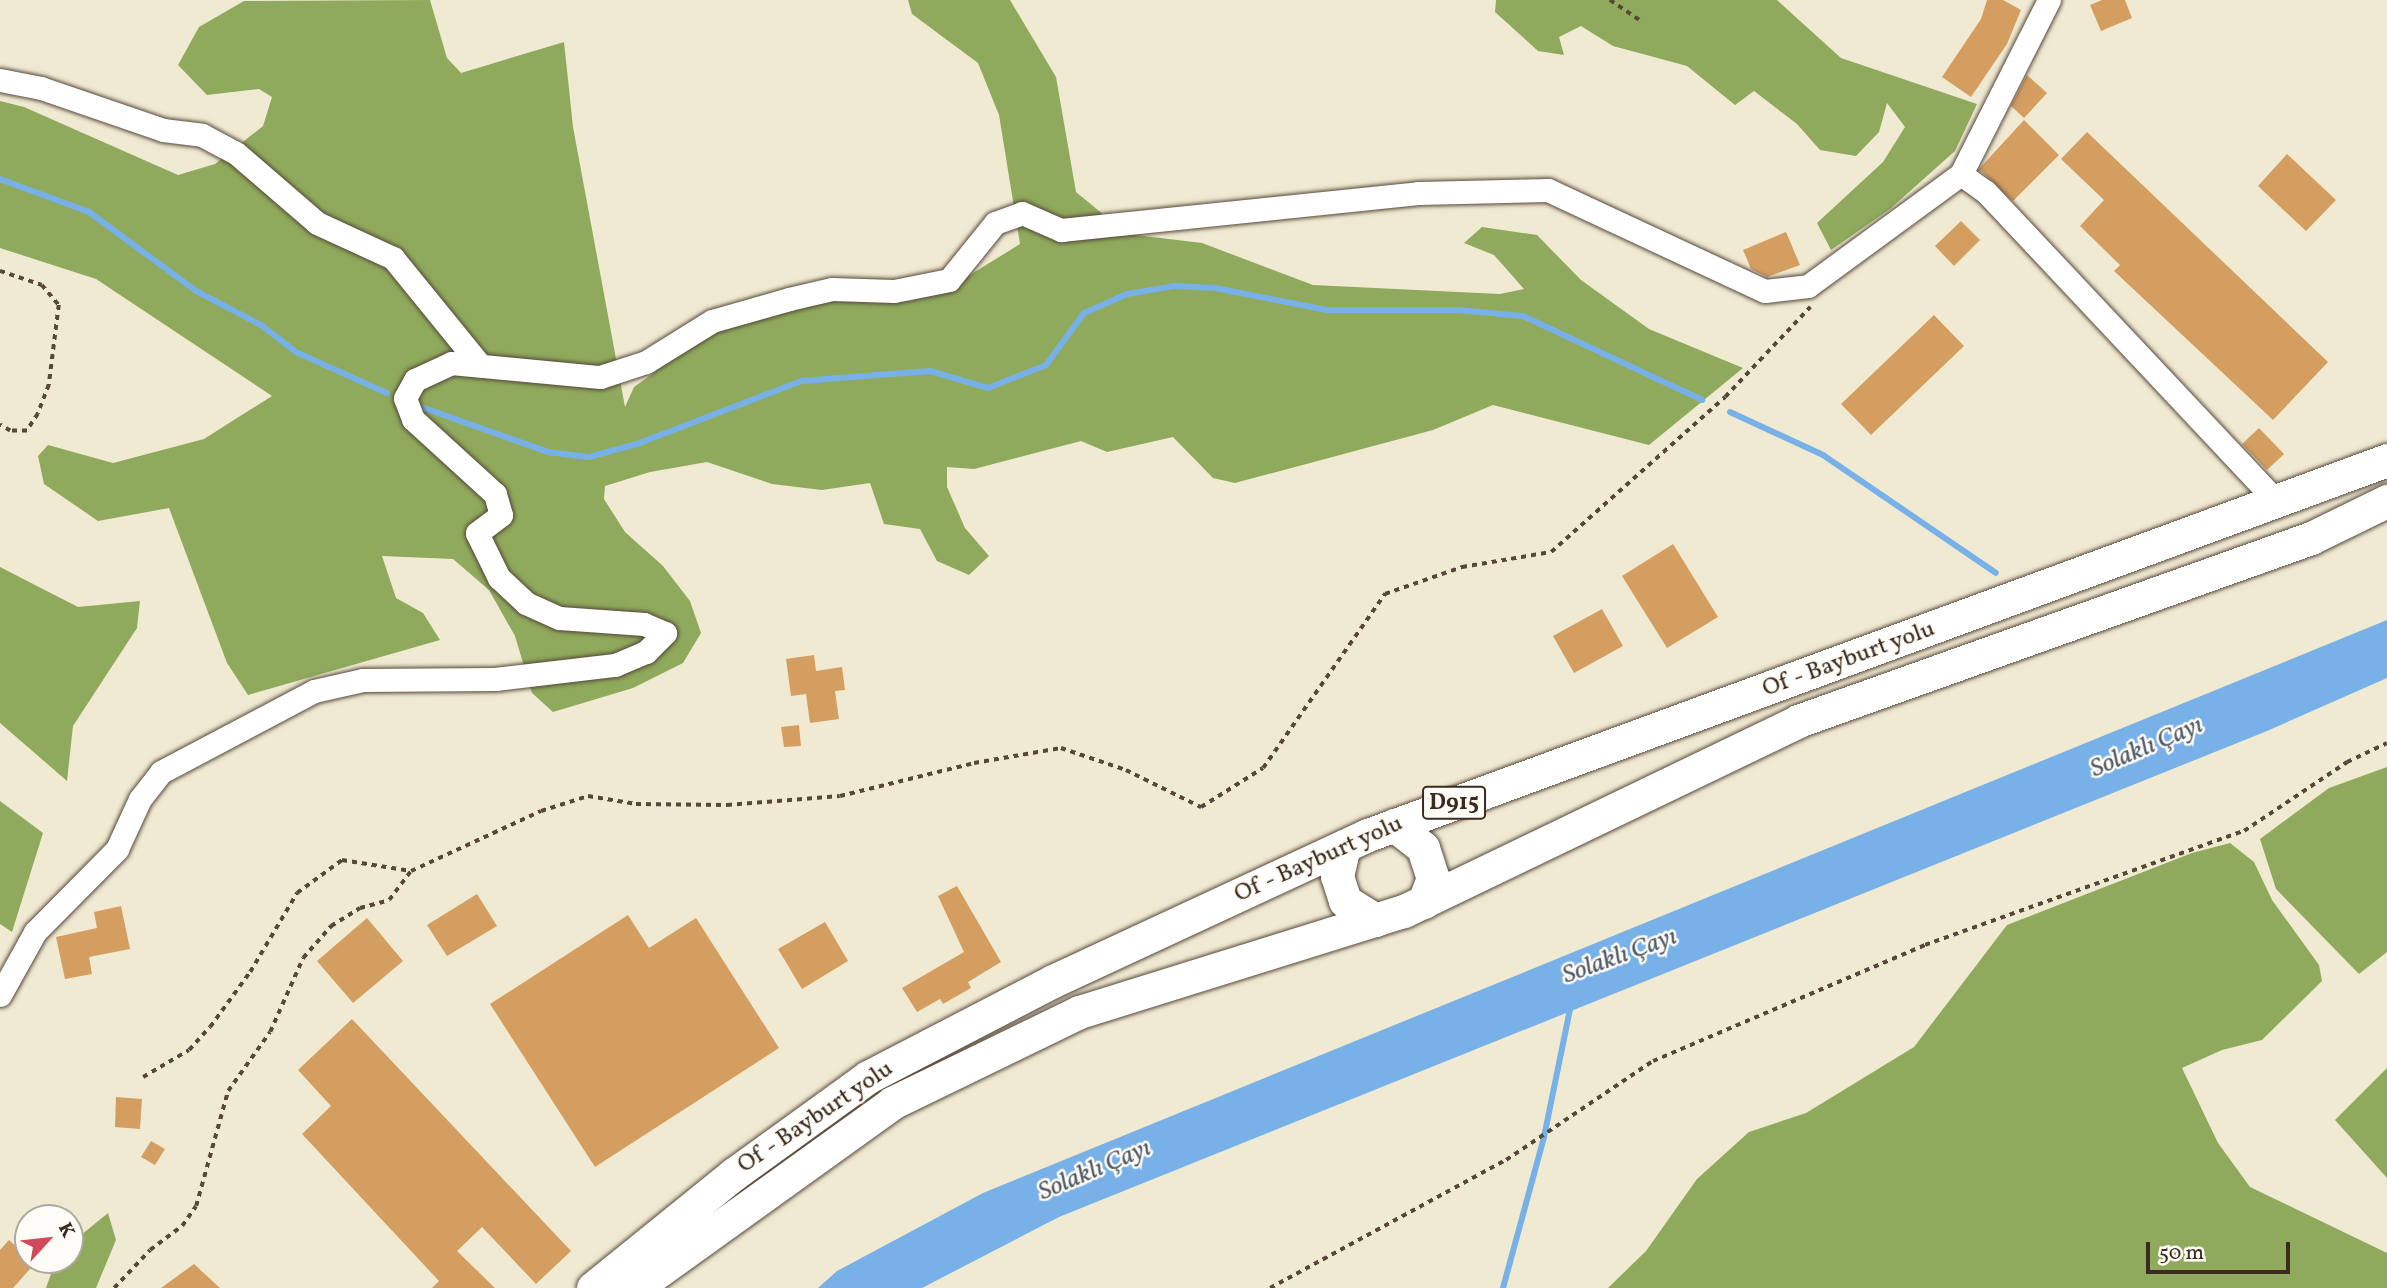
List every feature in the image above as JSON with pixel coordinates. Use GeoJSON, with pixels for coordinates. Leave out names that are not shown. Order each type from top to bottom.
{"type":"FeatureCollection","features":[{"type":"Feature","properties":{"kind":"highway","name":"Of - Bayburt yolu"},"geometry":{"type":"LineString","coordinates":[[593,1288],[734,1174],[868,1077],[1053,981],[1344,846],[1394,825],[2278,503],[2387,460]]}},
{"type":"Feature","properties":{"kind":"highway","name":"Of - Bayburt yolu"},"geometry":{"type":"LineString","coordinates":[[635,1288],[891,1103],[1079,1012],[1375,920],[1424,902],[1798,720],[2311,538],[2387,501]]}},
{"type":"Feature","properties":{"kind":"highway"},"geometry":{"type":"LineString","coordinates":[[1394,825],[1423,848],[1433,878],[1424,902]]}},
{"type":"Feature","properties":{"kind":"highway"},"geometry":{"type":"LineString","coordinates":[[1344,846],[1337,876],[1345,901],[1375,920]]}},
{"type":"Feature","properties":{"kind":"street"},"geometry":{"type":"LineString","coordinates":[[0,995],[35,932],[117,849],[140,799],[161,772],[314,691],[363,680],[495,679],[615,665],[646,652],[665,633],[644,624],[559,618],[526,603],[499,579],[477,533],[501,515],[495,494],[413,419],[404,398],[415,380],[430,372],[451,363],[600,377],[646,362],[712,321],[789,299],[832,289],[894,291],[949,280],[995,223],[1022,213],[1061,230],[1354,199],[1491,188],[1548,190],[1765,291],[1808,286],[1961,174],[2049,0]]}},
{"type":"Feature","properties":{"kind":"street"},"geometry":{"type":"LineString","coordinates":[[0,80],[41,88],[163,130],[202,135],[236,153],[317,223],[393,258],[480,365]]}},
{"type":"Feature","properties":{"kind":"street"},"geometry":{"type":"LineString","coordinates":[[1961,174],[1986,192],[2278,503]]}},
{"type":"Feature","properties":{"kind":"path"},"geometry":{"type":"LineString","coordinates":[[1610,0],[1643,22]]}},
{"type":"Feature","properties":{"kind":"path"},"geometry":{"type":"LineString","coordinates":[[0,271],[42,285],[60,305],[49,386],[38,414],[27,431],[10,431],[0,425]]}},
{"type":"Feature","properties":{"kind":"path"},"geometry":{"type":"LineString","coordinates":[[114,1288],[150,1250],[182,1226],[196,1206],[228,1091],[271,1032],[303,958],[331,926],[360,908],[389,901],[411,871],[529,816],[588,796],[636,804],[727,805],[840,796],[974,763],[1061,748],[1126,770],[1201,807],[1263,768],[1385,594],[1462,567],[1551,552],[1725,397],[1817,300]]}},
{"type":"Feature","properties":{"kind":"path"},"geometry":{"type":"LineString","coordinates":[[1270,1288],[1506,1160],[1653,1061],[1925,946],[2244,831],[2347,762],[2387,743]]}},
{"type":"Feature","properties":{"kind":"path"},"geometry":{"type":"LineString","coordinates":[[143,1077],[189,1050],[210,1027],[250,972],[297,893],[342,860],[411,871]]}},
{"type":"Feature","properties":{"kind":"green space"},"geometry":{"type":"Polygon","coordinates":[[[430,0],[447,58],[461,73],[564,42],[573,127],[625,407],[634,387],[712,331],[841,297],[910,301],[944,291],[1020,244],[999,115],[978,63],[912,14],[908,0],[1010,0],[1056,77],[1076,192],[1127,234],[1202,243],[1313,285],[1500,294],[1524,289],[1494,255],[1464,243],[1482,227],[1537,235],[1581,280],[1649,329],[1743,368],[1649,445],[1493,405],[1433,430],[1235,483],[1213,478],[1173,437],[1107,452],[1081,441],[974,469],[947,467],[947,487],[965,528],[989,556],[969,575],[937,561],[920,529],[884,524],[870,483],[822,490],[772,484],[707,462],[650,472],[605,486],[604,499],[625,532],[663,566],[690,601],[701,633],[683,663],[633,688],[553,712],[532,693],[515,636],[489,590],[453,559],[382,556],[396,598],[423,613],[440,640],[248,695],[227,663],[169,508],[98,521],[44,484],[38,456],[48,445],[113,463],[204,439],[272,396],[96,279],[0,248],[0,101],[24,107],[178,175],[215,164],[263,126],[272,97],[259,89],[207,95],[178,65],[199,27],[244,1],[430,0]]]}},
{"type":"Feature","properties":{"kind":"green space"},"geometry":{"type":"Polygon","coordinates":[[[1496,0],[1777,0],[1841,58],[1977,104],[1955,151],[1890,209],[1831,250],[1817,223],[1883,162],[1905,127],[1887,103],[1879,132],[1856,156],[1820,150],[1797,124],[1754,91],[1735,105],[1687,66],[1613,46],[1581,26],[1559,37],[1564,55],[1538,51],[1495,12],[1496,0]]]}},
{"type":"Feature","properties":{"kind":"green space"},"geometry":{"type":"Polygon","coordinates":[[[0,567],[78,607],[140,601],[137,628],[73,726],[67,781],[0,723],[0,567]]]}},
{"type":"Feature","properties":{"kind":"green space"},"geometry":{"type":"Polygon","coordinates":[[[2387,767],[2387,952],[2359,974],[2276,889],[2260,839],[2329,788],[2387,767]]]}},
{"type":"Feature","properties":{"kind":"green space"},"geometry":{"type":"Polygon","coordinates":[[[0,801],[43,833],[12,932],[0,924],[0,801]]]}},
{"type":"Feature","properties":{"kind":"green space"},"geometry":{"type":"Polygon","coordinates":[[[2230,843],[2254,862],[2272,900],[2319,965],[2322,981],[2262,1040],[2222,1050],[2182,1068],[2218,1143],[2250,1187],[2387,1253],[2387,1288],[1608,1288],[1646,1251],[1697,1179],[1749,1132],[1806,1113],[1914,1047],[2007,925],[2192,853],[2230,843]]]}},
{"type":"Feature","properties":{"kind":"green space"},"geometry":{"type":"Polygon","coordinates":[[[2387,1068],[2387,1178],[2335,1120],[2387,1068]]]}},
{"type":"Feature","properties":{"kind":"green space"},"geometry":{"type":"Polygon","coordinates":[[[108,1213],[116,1240],[96,1288],[46,1288],[51,1274],[84,1274],[84,1233],[108,1213]]]}},
{"type":"Feature","properties":{"kind":"water","name":"Solaklı Çayı"},"geometry":{"type":"Polygon","coordinates":[[[2387,620],[2387,678],[2267,731],[1059,1217],[922,1288],[818,1288],[837,1271],[983,1193],[2387,620]]]}},
{"type":"Feature","properties":{"kind":"building"},"geometry":{"type":"Polygon","coordinates":[[[1987,0],[2003,0],[2021,10],[2007,44],[1971,97],[1942,77],[1981,19],[1987,0]]]}},
{"type":"Feature","properties":{"kind":"building"},"geometry":{"type":"Polygon","coordinates":[[[2102,0],[2125,0],[2132,18],[2101,31],[2090,5],[2102,0]]]}},
{"type":"Feature","properties":{"kind":"building"},"geometry":{"type":"Polygon","coordinates":[[[2027,75],[2047,93],[2024,118],[2011,106],[2027,75]]]}},
{"type":"Feature","properties":{"kind":"building"},"geometry":{"type":"Polygon","coordinates":[[[2024,120],[2059,155],[2013,201],[1979,169],[2024,120]]]}},
{"type":"Feature","properties":{"kind":"building"},"geometry":{"type":"Polygon","coordinates":[[[2087,132],[2328,362],[2273,420],[2114,271],[2120,265],[2080,226],[2104,200],[2061,159],[2087,132]]]}},
{"type":"Feature","properties":{"kind":"building"},"geometry":{"type":"Polygon","coordinates":[[[2287,154],[2336,200],[2306,231],[2258,186],[2287,154]]]}},
{"type":"Feature","properties":{"kind":"building"},"geometry":{"type":"Polygon","coordinates":[[[1961,221],[1980,240],[1954,266],[1935,246],[1961,221]]]}},
{"type":"Feature","properties":{"kind":"building"},"geometry":{"type":"Polygon","coordinates":[[[1786,232],[1800,265],[1767,277],[1751,269],[1743,250],[1786,232]]]}},
{"type":"Feature","properties":{"kind":"building"},"geometry":{"type":"Polygon","coordinates":[[[1934,315],[1964,346],[1871,435],[1841,404],[1934,315]]]}},
{"type":"Feature","properties":{"kind":"building"},"geometry":{"type":"Polygon","coordinates":[[[2259,428],[2284,454],[2267,470],[2242,444],[2259,428]]]}},
{"type":"Feature","properties":{"kind":"building"},"geometry":{"type":"Polygon","coordinates":[[[1673,544],[1718,617],[1667,648],[1622,576],[1673,544]]]}},
{"type":"Feature","properties":{"kind":"building"},"geometry":{"type":"Polygon","coordinates":[[[1602,609],[1623,646],[1574,673],[1553,636],[1602,609]]]}},
{"type":"Feature","properties":{"kind":"building"},"geometry":{"type":"Polygon","coordinates":[[[814,655],[816,671],[842,667],[845,690],[835,691],[839,719],[810,723],[806,694],[791,696],[786,659],[814,655]]]}},
{"type":"Feature","properties":{"kind":"building"},"geometry":{"type":"Polygon","coordinates":[[[799,725],[801,746],[784,747],[781,727],[799,725]]]}},
{"type":"Feature","properties":{"kind":"building"},"geometry":{"type":"Polygon","coordinates":[[[957,886],[1001,962],[968,982],[971,988],[943,1004],[940,999],[917,1012],[902,988],[964,952],[938,896],[957,886]]]}},
{"type":"Feature","properties":{"kind":"building"},"geometry":{"type":"Polygon","coordinates":[[[477,894],[497,926],[447,956],[427,925],[477,894]]]}},
{"type":"Feature","properties":{"kind":"building"},"geometry":{"type":"Polygon","coordinates":[[[121,906],[130,949],[89,957],[92,974],[65,979],[56,937],[97,928],[94,912],[121,906]]]}},
{"type":"Feature","properties":{"kind":"building"},"geometry":{"type":"Polygon","coordinates":[[[628,915],[649,948],[696,918],[779,1048],[595,1167],[490,1004],[628,915]]]}},
{"type":"Feature","properties":{"kind":"building"},"geometry":{"type":"Polygon","coordinates":[[[367,918],[403,961],[353,1003],[317,961],[367,918]]]}},
{"type":"Feature","properties":{"kind":"building"},"geometry":{"type":"Polygon","coordinates":[[[825,922],[848,961],[802,989],[778,949],[825,922]]]}},
{"type":"Feature","properties":{"kind":"building"},"geometry":{"type":"Polygon","coordinates":[[[352,1019],[571,1251],[536,1284],[482,1227],[457,1251],[495,1288],[432,1288],[439,1281],[302,1134],[331,1106],[298,1070],[352,1019]]]}},
{"type":"Feature","properties":{"kind":"building"},"geometry":{"type":"Polygon","coordinates":[[[116,1097],[142,1099],[140,1129],[115,1127],[116,1097]]]}},
{"type":"Feature","properties":{"kind":"building"},"geometry":{"type":"Polygon","coordinates":[[[151,1141],[165,1149],[155,1165],[141,1157],[151,1141]]]}},
{"type":"Feature","properties":{"kind":"building"},"geometry":{"type":"Polygon","coordinates":[[[9,1240],[14,1245],[14,1274],[26,1274],[13,1288],[0,1288],[0,1250],[9,1240]]]}},
{"type":"Feature","properties":{"kind":"building"},"geometry":{"type":"Polygon","coordinates":[[[194,1264],[220,1288],[161,1288],[194,1264]]]}},
{"type":"Feature","properties":{"kind":"waterway"},"geometry":{"type":"LineString","coordinates":[[0,179],[89,212],[196,291],[261,325],[296,352],[387,393]]}},
{"type":"Feature","properties":{"kind":"waterway"},"geometry":{"type":"LineString","coordinates":[[424,408],[548,452],[589,457],[637,444],[801,381],[930,371],[988,388],[1046,365],[1084,313],[1127,294],[1175,286],[1215,288],[1327,310],[1458,310],[1523,316],[1702,400]]}},
{"type":"Feature","properties":{"kind":"waterway"},"geometry":{"type":"LineString","coordinates":[[1730,412],[1823,455],[1996,573]]}},
{"type":"Feature","properties":{"kind":"waterway","name":"Solaklı Çayı"},"geometry":{"type":"LineString","coordinates":[[1503,1288],[1544,1137],[1571,1004]]}}]}
